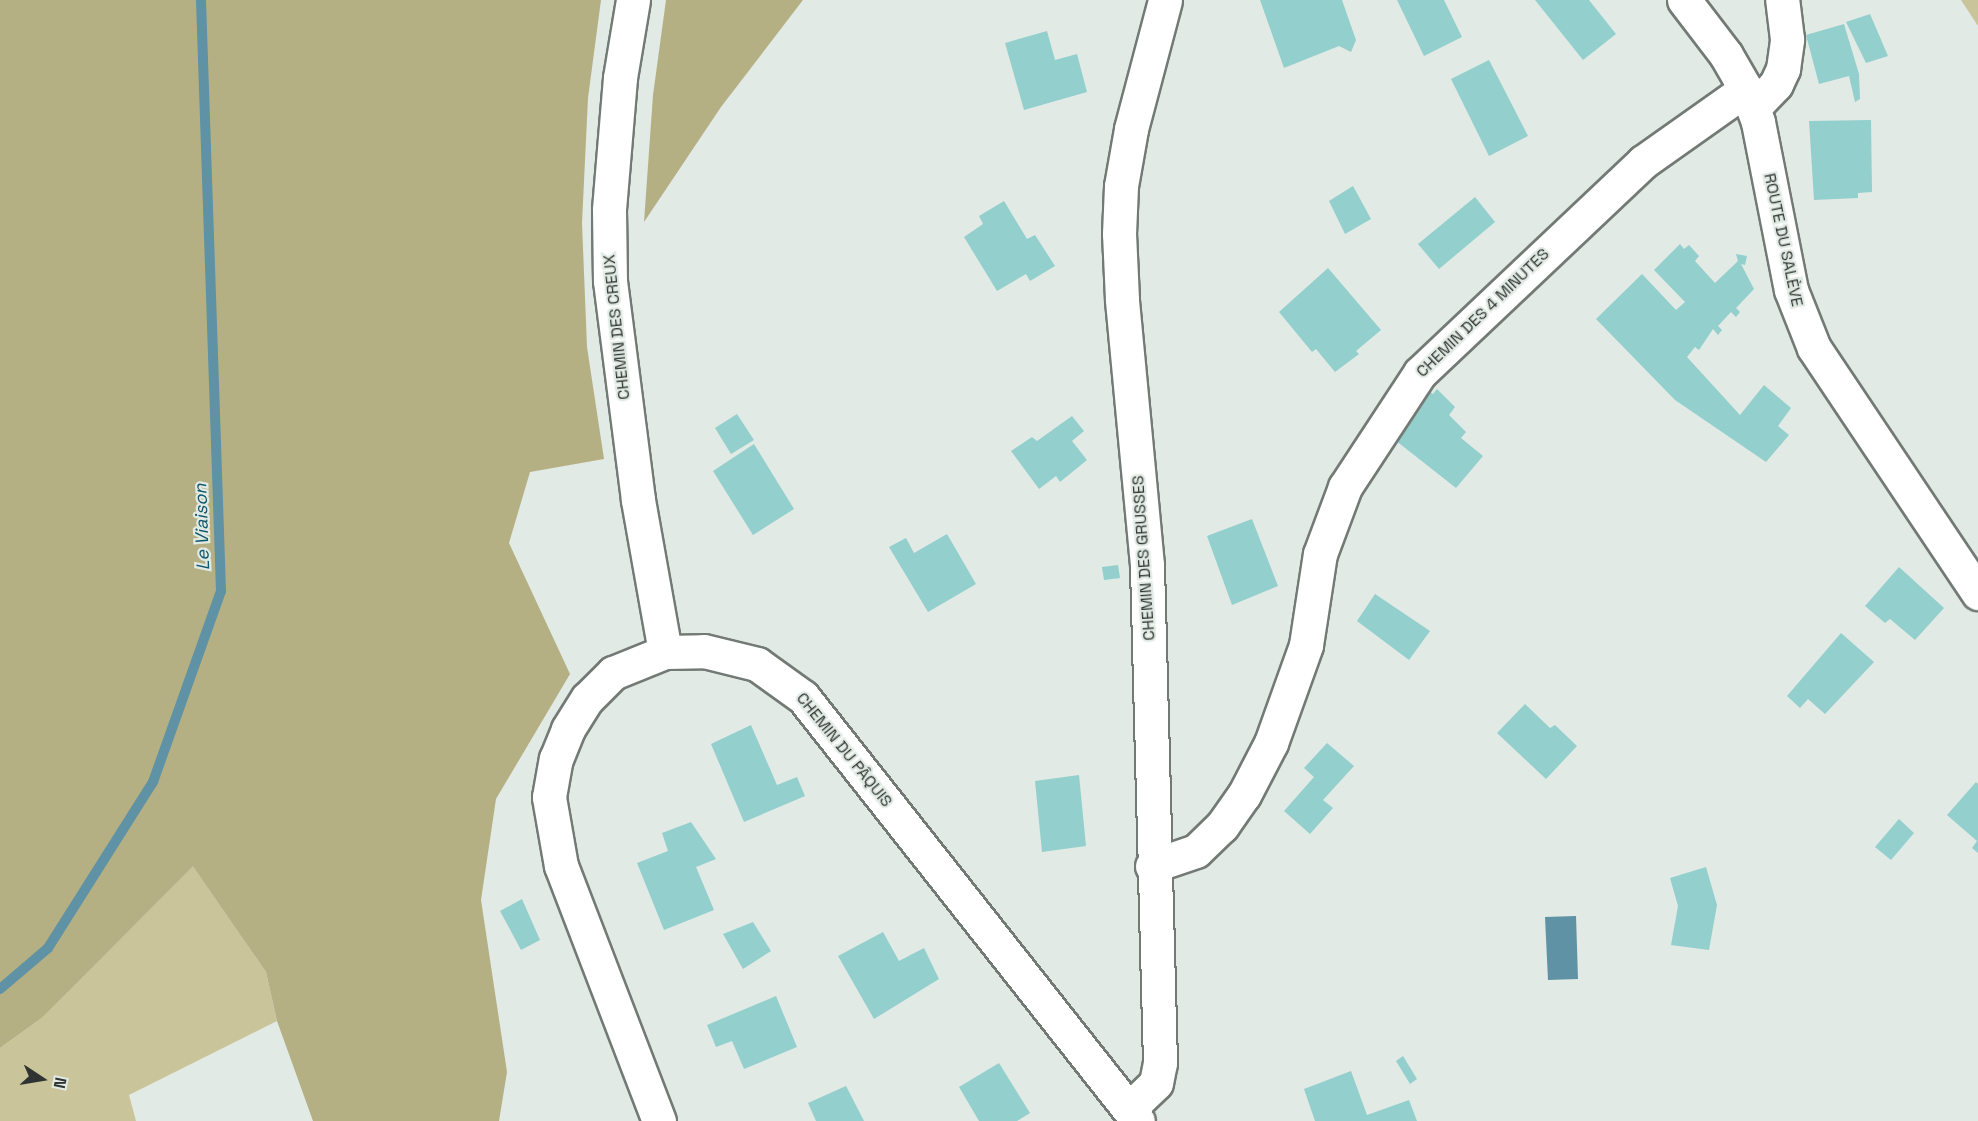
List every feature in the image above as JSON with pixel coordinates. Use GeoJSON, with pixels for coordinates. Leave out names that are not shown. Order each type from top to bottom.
{"type":"FeatureCollection","features":[{"type":"Feature","properties":{"kind":"street","name":"CHEMIN DES CREUX"},"geometry":{"type":"LineString","coordinates":[[633,0],[620,78],[609,210],[610,281],[636,489],[665,652]]}},
{"type":"Feature","properties":{"kind":"street","name":"CHEMIN DES GRUSSES"},"geometry":{"type":"LineString","coordinates":[[1133,1115],[1156,1083],[1160,1063],[1152,866],[1147,565],[1122,299],[1119,234],[1121,186],[1131,129],[1165,0]]}},
{"type":"Feature","properties":{"kind":"street","name":"ROUTE DU SALÈVE"},"geometry":{"type":"LineString","coordinates":[[1684,0],[1726,55],[1750,99],[1791,290],[1805,329],[1855,413],[1978,593]]}},
{"type":"Feature","properties":{"kind":"street","name":"CHEMIN DES 4 MINUTES"},"geometry":{"type":"LineString","coordinates":[[1152,866],[1196,850],[1222,826],[1244,795],[1293,684],[1306,645],[1320,554],[1345,487],[1420,373],[1643,162],[1776,84],[1783,69],[1787,39],[1782,0]]}},
{"type":"Feature","properties":{"kind":"street","name":"CHEMIN DU PÂQUIS"},"geometry":{"type":"LineString","coordinates":[[659,1121],[561,866],[549,797],[556,759],[568,729],[587,699],[613,673],[665,652],[704,651],[736,656],[765,669],[803,697],[1133,1115]]}},
{"type":"Feature","properties":{"kind":"shaded area"},"geometry":{"type":"Polygon","coordinates":[[[0,0],[601,0],[588,98],[582,223],[587,347],[604,459],[530,472],[509,543],[570,674],[496,799],[481,900],[507,1072],[499,1121],[313,1121],[277,1021],[266,972],[193,866],[43,1017],[0,1048],[0,0]]]}},
{"type":"Feature","properties":{"kind":"shaded area"},"geometry":{"type":"Polygon","coordinates":[[[666,0],[803,0],[721,107],[644,222],[653,95],[666,0]]]}},
{"type":"Feature","properties":{"kind":"shaded area"},"geometry":{"type":"Polygon","coordinates":[[[1961,0],[1978,0],[1978,26],[1961,0]]]}},
{"type":"Feature","properties":{"kind":"shaded area"},"geometry":{"type":"Polygon","coordinates":[[[193,865],[266,972],[277,1021],[129,1095],[136,1121],[0,1121],[0,1048],[43,1017],[193,865]]]}},
{"type":"Feature","properties":{"kind":"water"},"geometry":{"type":"Polygon","coordinates":[[[1576,916],[1578,979],[1548,980],[1545,917],[1576,916]]]}},
{"type":"Feature","properties":{"kind":"building"},"geometry":{"type":"Polygon","coordinates":[[[1260,0],[1342,0],[1356,40],[1351,52],[1339,46],[1284,68],[1260,0]]]}},
{"type":"Feature","properties":{"kind":"building"},"geometry":{"type":"Polygon","coordinates":[[[1397,0],[1444,0],[1462,37],[1424,56],[1397,0]]]}},
{"type":"Feature","properties":{"kind":"building"},"geometry":{"type":"Polygon","coordinates":[[[1535,0],[1589,0],[1616,34],[1583,60],[1535,0]]]}},
{"type":"Feature","properties":{"kind":"building"},"geometry":{"type":"Polygon","coordinates":[[[1870,14],[1888,56],[1866,63],[1846,22],[1870,14]]]}},
{"type":"Feature","properties":{"kind":"building"},"geometry":{"type":"Polygon","coordinates":[[[1844,24],[1859,74],[1860,99],[1855,102],[1849,76],[1819,84],[1806,35],[1844,24]]]}},
{"type":"Feature","properties":{"kind":"building"},"geometry":{"type":"Polygon","coordinates":[[[1047,31],[1055,60],[1077,54],[1087,92],[1024,110],[1005,43],[1047,31]]]}},
{"type":"Feature","properties":{"kind":"building"},"geometry":{"type":"Polygon","coordinates":[[[1489,60],[1528,136],[1489,156],[1451,79],[1489,60]]]}},
{"type":"Feature","properties":{"kind":"building"},"geometry":{"type":"Polygon","coordinates":[[[1871,120],[1872,192],[1858,193],[1858,198],[1814,200],[1809,121],[1871,120]]]}},
{"type":"Feature","properties":{"kind":"building"},"geometry":{"type":"Polygon","coordinates":[[[1353,186],[1371,219],[1345,234],[1329,201],[1353,186]]]}},
{"type":"Feature","properties":{"kind":"building"},"geometry":{"type":"Polygon","coordinates":[[[1475,197],[1495,222],[1439,269],[1418,244],[1475,197]]]}},
{"type":"Feature","properties":{"kind":"building"},"geometry":{"type":"Polygon","coordinates":[[[1004,201],[1027,239],[1035,235],[1055,266],[1030,281],[1026,274],[997,291],[964,237],[983,224],[979,216],[1004,201]]]}},
{"type":"Feature","properties":{"kind":"building"},"geometry":{"type":"Polygon","coordinates":[[[1680,244],[1684,249],[1689,245],[1699,256],[1695,261],[1715,283],[1738,261],[1736,254],[1747,256],[1745,265],[1741,264],[1754,289],[1736,308],[1740,312],[1736,317],[1731,312],[1718,326],[1722,330],[1718,335],[1713,329],[1699,350],[1695,347],[1687,357],[1740,415],[1764,385],[1791,408],[1778,426],[1789,435],[1766,462],[1675,400],[1596,319],[1642,274],[1676,310],[1685,302],[1654,270],[1680,244]]]}},
{"type":"Feature","properties":{"kind":"building"},"geometry":{"type":"Polygon","coordinates":[[[1328,268],[1381,330],[1356,351],[1359,354],[1335,372],[1316,349],[1312,352],[1279,312],[1328,268]]]}},
{"type":"Feature","properties":{"kind":"building"},"geometry":{"type":"Polygon","coordinates":[[[1425,388],[1433,394],[1437,389],[1455,407],[1449,415],[1466,432],[1461,438],[1483,456],[1456,488],[1395,440],[1400,427],[1404,428],[1422,406],[1415,401],[1425,388]]]}},
{"type":"Feature","properties":{"kind":"building"},"geometry":{"type":"Polygon","coordinates":[[[737,414],[754,440],[731,454],[715,428],[737,414]]]}},
{"type":"Feature","properties":{"kind":"building"},"geometry":{"type":"Polygon","coordinates":[[[1072,416],[1084,431],[1072,441],[1087,460],[1060,482],[1056,476],[1039,489],[1011,451],[1032,437],[1037,441],[1072,416]]]}},
{"type":"Feature","properties":{"kind":"building"},"geometry":{"type":"Polygon","coordinates":[[[754,444],[794,509],[753,535],[713,471],[754,444]]]}},
{"type":"Feature","properties":{"kind":"building"},"geometry":{"type":"Polygon","coordinates":[[[1252,519],[1278,586],[1232,605],[1207,536],[1252,519]]]}},
{"type":"Feature","properties":{"kind":"building"},"geometry":{"type":"Polygon","coordinates":[[[947,534],[976,584],[928,612],[889,547],[906,538],[914,553],[947,534]]]}},
{"type":"Feature","properties":{"kind":"building"},"geometry":{"type":"Polygon","coordinates":[[[1118,565],[1120,578],[1104,580],[1102,567],[1118,565]]]}},
{"type":"Feature","properties":{"kind":"building"},"geometry":{"type":"Polygon","coordinates":[[[1899,567],[1944,608],[1915,640],[1890,619],[1885,623],[1865,606],[1899,567]]]}},
{"type":"Feature","properties":{"kind":"building"},"geometry":{"type":"Polygon","coordinates":[[[1375,594],[1430,631],[1409,660],[1357,621],[1375,594]]]}},
{"type":"Feature","properties":{"kind":"building"},"geometry":{"type":"Polygon","coordinates":[[[1841,633],[1874,662],[1825,714],[1808,699],[1800,708],[1787,696],[1841,633]]]}},
{"type":"Feature","properties":{"kind":"building"},"geometry":{"type":"Polygon","coordinates":[[[1525,704],[1550,728],[1555,725],[1577,746],[1546,779],[1497,733],[1525,704]]]}},
{"type":"Feature","properties":{"kind":"building"},"geometry":{"type":"Polygon","coordinates":[[[751,725],[777,785],[797,777],[805,796],[744,822],[711,744],[751,725]]]}},
{"type":"Feature","properties":{"kind":"building"},"geometry":{"type":"Polygon","coordinates":[[[1327,743],[1354,766],[1323,800],[1333,808],[1310,834],[1284,811],[1314,777],[1304,768],[1327,743]]]}},
{"type":"Feature","properties":{"kind":"building"},"geometry":{"type":"Polygon","coordinates":[[[1079,775],[1086,846],[1042,852],[1035,781],[1079,775]]]}},
{"type":"Feature","properties":{"kind":"building"},"geometry":{"type":"Polygon","coordinates":[[[1976,782],[1978,784],[1978,853],[1972,848],[1977,841],[1947,815],[1976,782]]]}},
{"type":"Feature","properties":{"kind":"building"},"geometry":{"type":"Polygon","coordinates":[[[1899,819],[1914,833],[1891,860],[1875,847],[1899,819]]]}},
{"type":"Feature","properties":{"kind":"building"},"geometry":{"type":"Polygon","coordinates":[[[691,822],[716,859],[696,867],[714,910],[664,930],[637,863],[668,851],[662,833],[691,822]]]}},
{"type":"Feature","properties":{"kind":"building"},"geometry":{"type":"Polygon","coordinates":[[[1706,867],[1717,905],[1709,950],[1671,945],[1678,906],[1670,878],[1706,867]]]}},
{"type":"Feature","properties":{"kind":"building"},"geometry":{"type":"Polygon","coordinates":[[[522,899],[540,940],[521,950],[500,911],[522,899]]]}},
{"type":"Feature","properties":{"kind":"building"},"geometry":{"type":"Polygon","coordinates":[[[753,922],[771,951],[743,969],[723,934],[753,922]]]}},
{"type":"Feature","properties":{"kind":"building"},"geometry":{"type":"Polygon","coordinates":[[[883,932],[899,961],[924,948],[939,979],[874,1019],[838,956],[883,932]]]}},
{"type":"Feature","properties":{"kind":"building"},"geometry":{"type":"Polygon","coordinates":[[[776,996],[797,1047],[744,1069],[732,1041],[716,1047],[707,1025],[776,996]]]}},
{"type":"Feature","properties":{"kind":"building"},"geometry":{"type":"Polygon","coordinates":[[[1403,1056],[1417,1079],[1410,1084],[1396,1061],[1403,1056]]]}},
{"type":"Feature","properties":{"kind":"building"},"geometry":{"type":"Polygon","coordinates":[[[999,1063],[1030,1113],[1017,1121],[979,1121],[959,1087],[999,1063]]]}},
{"type":"Feature","properties":{"kind":"building"},"geometry":{"type":"Polygon","coordinates":[[[1351,1071],[1367,1115],[1409,1100],[1417,1121],[1315,1121],[1304,1089],[1351,1071]]]}},
{"type":"Feature","properties":{"kind":"building"},"geometry":{"type":"Polygon","coordinates":[[[846,1086],[864,1121],[816,1121],[808,1103],[846,1086]]]}},
{"type":"Feature","properties":{"kind":"waterway","name":"Le Viaison"},"geometry":{"type":"LineString","coordinates":[[0,989],[48,948],[153,782],[221,591],[201,0]]}}]}
